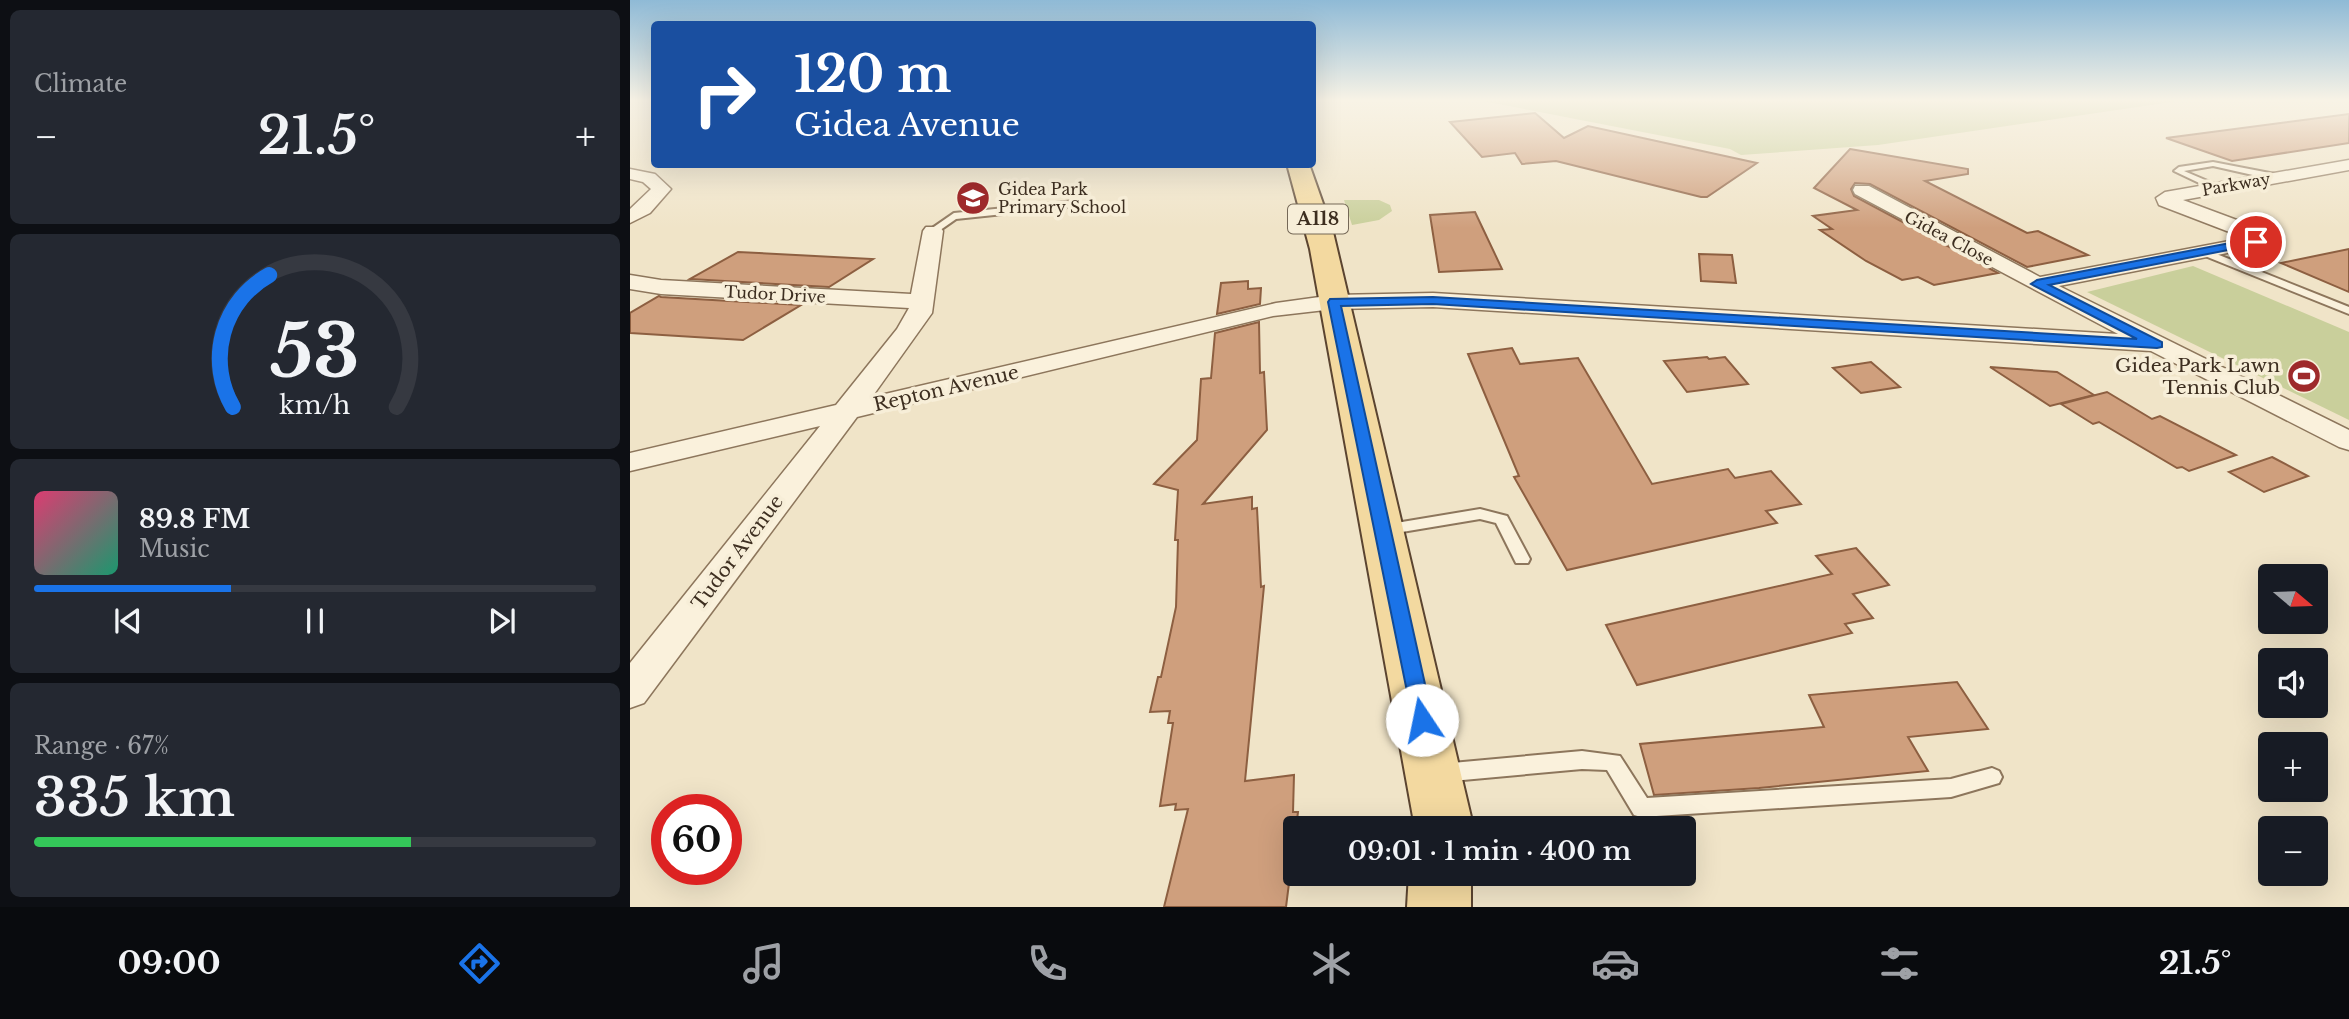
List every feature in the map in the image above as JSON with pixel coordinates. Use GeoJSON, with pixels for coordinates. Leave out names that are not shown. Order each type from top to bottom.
{"type":"FeatureCollection","features":[{"type":"Feature","properties":{"kind":"main road","name":"A118"},"geometry":{"type":"LineString","coordinates":[[1299,168],[1322,232],[1334,302],[1442,816]]}},
{"type":"Feature","properties":{"kind":"main road"},"geometry":{"type":"LineString","coordinates":[[1439,907],[1440,886]]}},
{"type":"Feature","properties":{"kind":"street","name":"Parkway"},"geometry":{"type":"LineString","coordinates":[[2204,252],[2256,242],[2254,233],[2166,201],[2165,198],[2214,187],[2349,165]]}},
{"type":"Feature","properties":{"kind":"street"},"geometry":{"type":"LineString","coordinates":[[630,174],[649,178],[662,189],[643,209],[630,217]]}},
{"type":"Feature","properties":{"kind":"street","name":"Gidea Close"},"geometry":{"type":"LineString","coordinates":[[1862,190],[2037,284],[2349,441]]}},
{"type":"Feature","properties":{"kind":"street","name":"Tudor Avenue"},"geometry":{"type":"LineString","coordinates":[[630,692],[920,313],[933,231]]}},
{"type":"Feature","properties":{"kind":"street"},"geometry":{"type":"LineString","coordinates":[[2037,284],[2204,252]]}},
{"type":"Feature","properties":{"kind":"street","name":"Tudor Drive"},"geometry":{"type":"LineString","coordinates":[[630,282],[661,287],[921,302]]}},
{"type":"Feature","properties":{"kind":"street","name":"Repton Avenue"},"geometry":{"type":"LineString","coordinates":[[630,462],[1269,312],[1334,302],[1433,300],[2157,344]]}},
{"type":"Feature","properties":{"kind":"lane"},"geometry":{"type":"LineString","coordinates":[[2214,187],[2178,172],[2179,169],[2214,164],[2275,177]]}},
{"type":"Feature","properties":{"kind":"lane"},"geometry":{"type":"LineString","coordinates":[[933,231],[954,216],[1075,204]]}},
{"type":"Feature","properties":{"kind":"lane"},"geometry":{"type":"LineString","coordinates":[[2204,252],[2349,311]]}},
{"type":"Feature","properties":{"kind":"lane"},"geometry":{"type":"LineString","coordinates":[[1383,531],[1480,514],[1502,519],[1522,559]]}},
{"type":"Feature","properties":{"kind":"lane"},"geometry":{"type":"LineString","coordinates":[[1433,774],[1582,760],[1613,762],[1641,808],[1951,788],[1992,777]]}},
{"type":"Feature","properties":{"kind":"green space"},"geometry":{"type":"Polygon","coordinates":[[[1701,143],[1889,143],[1741,155],[1730,149],[1701,143]]]}},
{"type":"Feature","properties":{"kind":"green space"},"geometry":{"type":"Polygon","coordinates":[[[1344,200],[1379,200],[1390,205],[1392,211],[1379,220],[1352,225],[1344,200]]]}},
{"type":"Feature","properties":{"kind":"green space","name":"Gidea Park Lawn Tennis Club"},"geometry":{"type":"Polygon","coordinates":[[[2193,266],[2349,332],[2349,420],[2087,292],[2193,266]]]}},
{"type":"Feature","properties":{"kind":"building"},"geometry":{"type":"Polygon","coordinates":[[[1469,143],[1667,143],[1757,163],[1707,197],[1701,197],[1556,161],[1522,164],[1515,153],[1482,157],[1469,143]]]}},
{"type":"Feature","properties":{"kind":"building"},"geometry":{"type":"Polygon","coordinates":[[[2181,143],[2347,143],[2232,161],[2181,143]]]}},
{"type":"Feature","properties":{"kind":"building"},"geometry":{"type":"Polygon","coordinates":[[[1850,149],[1968,169],[1968,174],[1925,181],[2027,233],[2038,231],[2088,255],[2027,267],[1870,184],[1855,183],[1851,189],[1854,196],[1998,273],[1934,285],[1918,277],[1902,280],[1866,261],[1820,230],[1832,229],[1813,216],[1857,210],[1814,188],[1850,149]]]}},
{"type":"Feature","properties":{"kind":"building"},"geometry":{"type":"Polygon","coordinates":[[[1475,212],[1502,269],[1439,272],[1430,215],[1475,212]]]}},
{"type":"Feature","properties":{"kind":"building"},"geometry":{"type":"Polygon","coordinates":[[[2349,249],[2349,292],[2281,263],[2349,249]]]}},
{"type":"Feature","properties":{"kind":"building"},"geometry":{"type":"Polygon","coordinates":[[[738,252],[873,259],[829,287],[690,279],[738,252]]]}},
{"type":"Feature","properties":{"kind":"building"},"geometry":{"type":"Polygon","coordinates":[[[1699,254],[1732,255],[1736,283],[1701,281],[1699,254]]]}},
{"type":"Feature","properties":{"kind":"building"},"geometry":{"type":"Polygon","coordinates":[[[1248,281],[1248,289],[1261,288],[1260,304],[1217,314],[1221,283],[1248,281]]]}},
{"type":"Feature","properties":{"kind":"building"},"geometry":{"type":"Polygon","coordinates":[[[659,296],[801,305],[743,340],[630,333],[630,313],[659,296]]]}},
{"type":"Feature","properties":{"kind":"building"},"geometry":{"type":"Polygon","coordinates":[[[1259,322],[1260,373],[1264,372],[1267,430],[1203,504],[1252,497],[1252,509],[1257,508],[1261,587],[1264,586],[1245,781],[1294,775],[1293,812],[1298,812],[1297,816],[1283,816],[1283,886],[1289,886],[1286,907],[1164,907],[1188,809],[1175,810],[1176,804],[1160,806],[1173,723],[1168,723],[1170,711],[1150,712],[1158,677],[1161,677],[1176,607],[1178,540],[1175,540],[1178,490],[1154,484],[1197,440],[1201,379],[1211,378],[1215,333],[1259,322]]]}},
{"type":"Feature","properties":{"kind":"building"},"geometry":{"type":"Polygon","coordinates":[[[1512,348],[1520,364],[1578,358],[1652,484],[1728,469],[1735,478],[1771,471],[1801,504],[1766,511],[1777,523],[1567,570],[1514,477],[1519,476],[1468,354],[1512,348]]]}},
{"type":"Feature","properties":{"kind":"building"},"geometry":{"type":"Polygon","coordinates":[[[1725,357],[1748,384],[1687,392],[1664,361],[1725,357]]]}},
{"type":"Feature","properties":{"kind":"building"},"geometry":{"type":"Polygon","coordinates":[[[1871,362],[1900,387],[1861,393],[1833,368],[1871,362]]]}},
{"type":"Feature","properties":{"kind":"building"},"geometry":{"type":"Polygon","coordinates":[[[1990,367],[2057,372],[2094,395],[2050,406],[1990,367]]]}},
{"type":"Feature","properties":{"kind":"building"},"geometry":{"type":"Polygon","coordinates":[[[2107,392],[2152,419],[2160,416],[2236,455],[2189,471],[2182,467],[2177,468],[2099,422],[2093,424],[2061,404],[2107,392]]]}},
{"type":"Feature","properties":{"kind":"building"},"geometry":{"type":"Polygon","coordinates":[[[2272,457],[2308,476],[2264,492],[2229,472],[2272,457]]]}},
{"type":"Feature","properties":{"kind":"building"},"geometry":{"type":"Polygon","coordinates":[[[1856,548],[1889,585],[1853,594],[1873,618],[1845,624],[1852,633],[1637,685],[1606,625],[1832,574],[1816,556],[1856,548]]]}},
{"type":"Feature","properties":{"kind":"building"},"geometry":{"type":"Polygon","coordinates":[[[1957,682],[1988,729],[1908,737],[1928,771],[1759,788],[1654,795],[1640,744],[1824,727],[1809,695],[1957,682]]]}},
{"type":"Feature","properties":{"kind":"place","name":"Gidea Park Primary School"},"geometry":{"type":"Point","coordinates":[973,198]}},
{"type":"Feature","properties":{"kind":"place","name":"Gidea Park Lawn Tennis Club"},"geometry":{"type":"Point","coordinates":[2304,376]}},
{"type":"Feature","properties":{"kind":"route"},"geometry":{"type":"LineString","coordinates":[[1422,720],[1334,302],[1433,300],[2157,344],[2037,284],[2256,242]]}}]}
